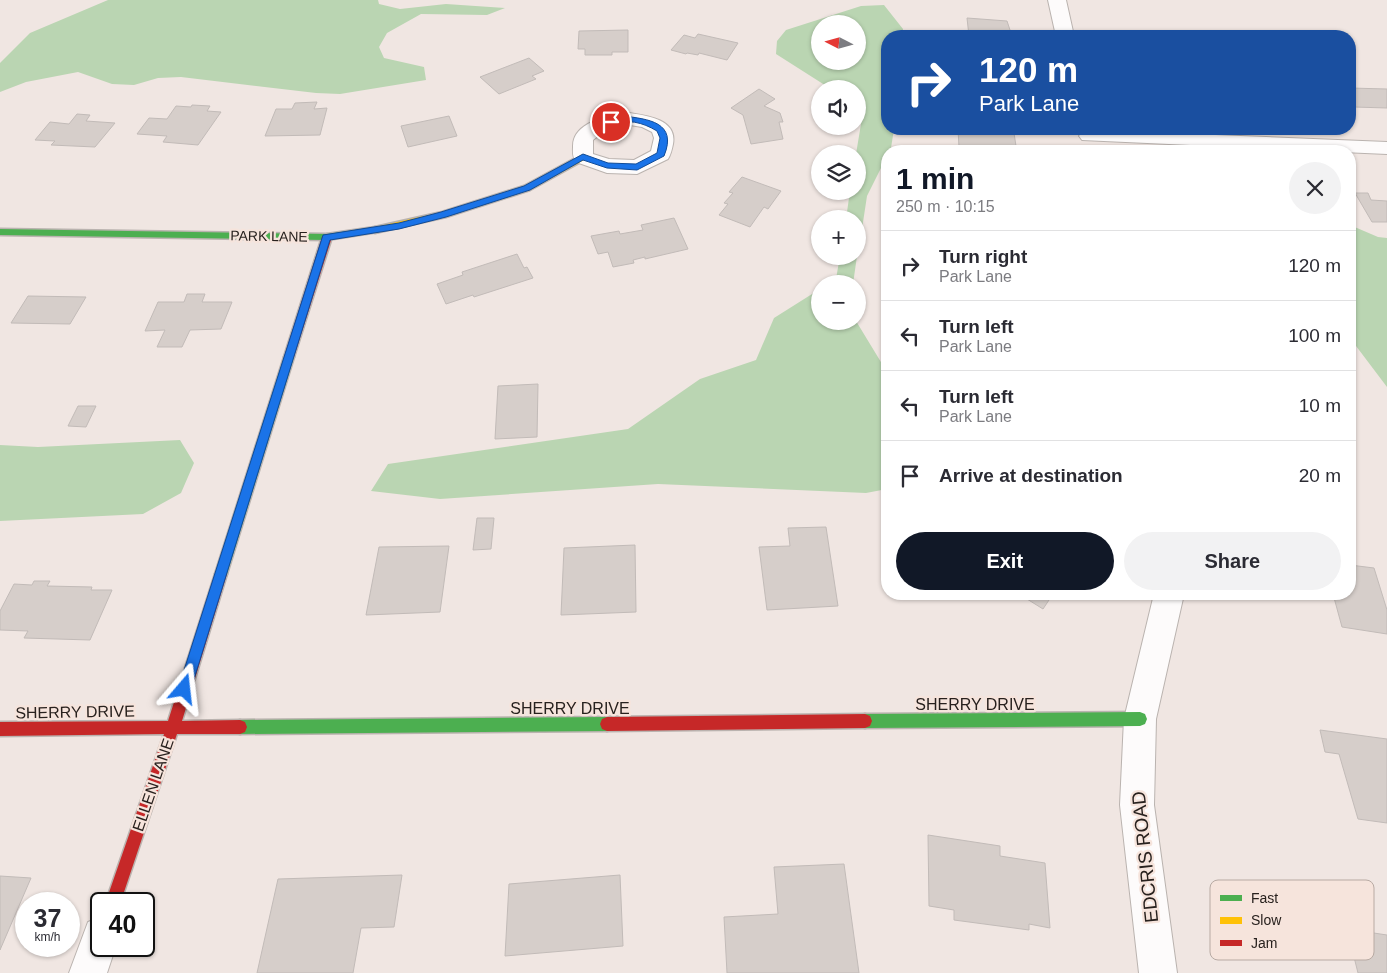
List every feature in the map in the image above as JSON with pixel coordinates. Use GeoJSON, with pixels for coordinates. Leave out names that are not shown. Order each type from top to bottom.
{"type":"FeatureCollection","features":[{"type":"Feature","properties":{"kind":"street"},"geometry":{"type":"LineString","coordinates":[[1057,0],[1064,30]]}},
{"type":"Feature","properties":{"kind":"street"},"geometry":{"type":"LineString","coordinates":[[1089,139],[1288,145]]}},
{"type":"Feature","properties":{"kind":"street"},"geometry":{"type":"LineString","coordinates":[[1356,147],[1387,148]]}},
{"type":"Feature","properties":{"kind":"street","name":"PARK LANE"},"geometry":{"type":"LineString","coordinates":[[0,232],[327,237],[399,226],[452,212],[527,188],[583,157]]}},
{"type":"Feature","properties":{"kind":"street","name":"ELLEN LANE"},"geometry":{"type":"LineString","coordinates":[[116,892],[173,727],[327,237]]}},
{"type":"Feature","properties":{"kind":"street","name":"EDCRIS ROAD"},"geometry":{"type":"LineString","coordinates":[[1158,973],[1137,805],[1140,719],[1168,600]]}},
{"type":"Feature","properties":{"kind":"street","name":"SHERRY DRIVE"},"geometry":{"type":"LineString","coordinates":[[0,729],[1140,719]]}},
{"type":"Feature","properties":{"kind":"street"},"geometry":{"type":"LineString","coordinates":[[88,973],[93,957]]}},
{"type":"Feature","properties":{"kind":"green space"},"geometry":{"type":"Polygon","coordinates":[[[108,0],[378,0],[379,4],[400,9],[446,4],[505,8],[487,15],[421,14],[387,33],[379,47],[384,58],[424,67],[426,80],[340,94],[316,93],[181,77],[158,78],[134,85],[112,84],[78,72],[26,82],[0,92],[0,63],[30,33],[108,0]]]}},
{"type":"Feature","properties":{"kind":"green space"},"geometry":{"type":"Polygon","coordinates":[[[884,5],[903,29],[881,30],[881,135],[893,135],[891,145],[881,145],[881,168],[867,196],[865,210],[847,210],[849,200],[866,200],[866,145],[858,145],[859,135],[866,135],[866,80],[817,80],[776,54],[777,41],[786,30],[811,22],[811,70],[866,70],[866,15],[833,15],[861,6],[884,5]]]}},
{"type":"Feature","properties":{"kind":"green space"},"geometry":{"type":"Polygon","coordinates":[[[1356,228],[1378,237],[1387,238],[1387,387],[1356,346],[1356,228]]]}},
{"type":"Feature","properties":{"kind":"green space"},"geometry":{"type":"Polygon","coordinates":[[[838,265],[856,265],[854,275],[837,275],[838,265]]]}},
{"type":"Feature","properties":{"kind":"green space"},"geometry":{"type":"Polygon","coordinates":[[[811,295],[811,330],[861,330],[881,362],[881,490],[866,493],[658,484],[440,499],[371,491],[388,464],[628,429],[700,379],[756,360],[774,318],[811,295]]]}},
{"type":"Feature","properties":{"kind":"green space"},"geometry":{"type":"Polygon","coordinates":[[[180,440],[194,463],[181,493],[143,514],[0,521],[0,445],[38,447],[180,440]]]}},
{"type":"Feature","properties":{"kind":"building"},"geometry":{"type":"Polygon","coordinates":[[[967,18],[1007,21],[1010,30],[968,30],[967,18]]]}},
{"type":"Feature","properties":{"kind":"building"},"geometry":{"type":"Polygon","coordinates":[[[628,30],[628,52],[612,52],[612,55],[585,55],[585,49],[578,49],[579,31],[628,30]]]}},
{"type":"Feature","properties":{"kind":"building"},"geometry":{"type":"Polygon","coordinates":[[[698,34],[738,43],[727,60],[699,53],[698,55],[686,54],[671,50],[684,35],[695,38],[698,34]]]}},
{"type":"Feature","properties":{"kind":"building"},"geometry":{"type":"Polygon","coordinates":[[[529,58],[544,71],[532,76],[536,79],[499,94],[480,77],[529,58]]]}},
{"type":"Feature","properties":{"kind":"building"},"geometry":{"type":"Polygon","coordinates":[[[1356,88],[1387,89],[1387,108],[1356,107],[1356,88]]]}},
{"type":"Feature","properties":{"kind":"building"},"geometry":{"type":"Polygon","coordinates":[[[759,89],[775,99],[764,106],[780,113],[783,122],[779,122],[783,139],[751,144],[743,115],[731,108],[759,89]]]}},
{"type":"Feature","properties":{"kind":"building"},"geometry":{"type":"Polygon","coordinates":[[[317,102],[314,109],[327,108],[320,135],[265,136],[276,109],[292,109],[295,103],[317,102]]]}},
{"type":"Feature","properties":{"kind":"building"},"geometry":{"type":"Polygon","coordinates":[[[192,105],[210,106],[207,111],[221,112],[198,145],[163,142],[167,136],[137,134],[149,118],[167,119],[176,106],[191,107],[192,105]]]}},
{"type":"Feature","properties":{"kind":"building"},"geometry":{"type":"Polygon","coordinates":[[[77,114],[90,115],[86,121],[115,123],[95,147],[51,145],[55,141],[35,140],[50,122],[69,124],[77,114]]]}},
{"type":"Feature","properties":{"kind":"building"},"geometry":{"type":"Polygon","coordinates":[[[449,116],[457,136],[408,147],[401,126],[449,116]]]}},
{"type":"Feature","properties":{"kind":"building"},"geometry":{"type":"Polygon","coordinates":[[[958,135],[1014,135],[1016,145],[959,145],[958,135]]]}},
{"type":"Feature","properties":{"kind":"building"},"geometry":{"type":"Polygon","coordinates":[[[742,177],[781,191],[768,209],[764,207],[750,227],[719,215],[728,204],[724,203],[733,193],[729,192],[742,177]]]}},
{"type":"Feature","properties":{"kind":"building"},"geometry":{"type":"Polygon","coordinates":[[[1356,193],[1368,193],[1371,200],[1387,201],[1387,222],[1372,222],[1356,193]]]}},
{"type":"Feature","properties":{"kind":"building"},"geometry":{"type":"Polygon","coordinates":[[[674,218],[688,249],[633,260],[634,263],[613,267],[608,252],[598,254],[591,236],[619,231],[620,234],[643,230],[641,225],[674,218]]]}},
{"type":"Feature","properties":{"kind":"building"},"geometry":{"type":"Polygon","coordinates":[[[517,254],[524,268],[527,267],[533,278],[446,304],[437,284],[463,275],[462,272],[517,254]]]}},
{"type":"Feature","properties":{"kind":"building"},"geometry":{"type":"Polygon","coordinates":[[[187,294],[205,294],[202,302],[232,302],[221,329],[190,330],[182,347],[157,347],[165,330],[145,331],[158,302],[184,302],[187,294]]]}},
{"type":"Feature","properties":{"kind":"building"},"geometry":{"type":"Polygon","coordinates":[[[28,296],[86,297],[70,324],[11,323],[28,296]]]}},
{"type":"Feature","properties":{"kind":"building"},"geometry":{"type":"Polygon","coordinates":[[[538,384],[537,437],[495,439],[498,386],[538,384]]]}},
{"type":"Feature","properties":{"kind":"building"},"geometry":{"type":"Polygon","coordinates":[[[78,406],[96,406],[86,427],[68,426],[78,406]]]}},
{"type":"Feature","properties":{"kind":"building"},"geometry":{"type":"Polygon","coordinates":[[[477,518],[494,518],[491,549],[473,550],[477,518]]]}},
{"type":"Feature","properties":{"kind":"building"},"geometry":{"type":"Polygon","coordinates":[[[826,527],[838,606],[767,610],[759,547],[790,546],[788,528],[826,527]]]}},
{"type":"Feature","properties":{"kind":"building"},"geometry":{"type":"Polygon","coordinates":[[[635,545],[636,612],[561,615],[564,548],[635,545]]]}},
{"type":"Feature","properties":{"kind":"building"},"geometry":{"type":"Polygon","coordinates":[[[449,546],[440,612],[366,615],[379,547],[449,546]]]}},
{"type":"Feature","properties":{"kind":"building"},"geometry":{"type":"Polygon","coordinates":[[[1356,566],[1374,568],[1387,610],[1387,634],[1342,627],[1335,600],[1356,600],[1356,566]]]}},
{"type":"Feature","properties":{"kind":"building"},"geometry":{"type":"Polygon","coordinates":[[[34,581],[50,581],[47,586],[92,587],[91,590],[112,590],[90,640],[24,638],[28,631],[0,630],[0,611],[14,584],[32,585],[34,581]]]}},
{"type":"Feature","properties":{"kind":"building"},"geometry":{"type":"Polygon","coordinates":[[[1029,600],[1049,600],[1043,609],[1029,600]]]}},
{"type":"Feature","properties":{"kind":"building"},"geometry":{"type":"Polygon","coordinates":[[[1320,730],[1387,739],[1387,823],[1358,819],[1339,754],[1325,752],[1320,730]]]}},
{"type":"Feature","properties":{"kind":"building"},"geometry":{"type":"Polygon","coordinates":[[[928,835],[1000,846],[1000,856],[1045,863],[1050,928],[1029,924],[1029,930],[954,920],[954,910],[929,906],[928,835]]]}},
{"type":"Feature","properties":{"kind":"building"},"geometry":{"type":"Polygon","coordinates":[[[844,864],[859,973],[727,973],[724,917],[778,914],[774,867],[844,864]]]}},
{"type":"Feature","properties":{"kind":"building"},"geometry":{"type":"Polygon","coordinates":[[[402,875],[394,927],[361,928],[353,973],[257,973],[278,879],[402,875]]]}},
{"type":"Feature","properties":{"kind":"building"},"geometry":{"type":"Polygon","coordinates":[[[620,875],[623,946],[505,956],[509,884],[620,875]]]}},
{"type":"Feature","properties":{"kind":"building"},"geometry":{"type":"Polygon","coordinates":[[[0,876],[31,878],[25,892],[15,892],[15,915],[0,950],[0,876]]]}},
{"type":"Feature","properties":{"kind":"building"},"geometry":{"type":"Polygon","coordinates":[[[1374,933],[1387,935],[1387,973],[1358,973],[1355,960],[1374,960],[1374,933]]]}},
{"type":"Feature","properties":{"kind":"traffic: fast"},"geometry":{"type":"LineString","coordinates":[[0,232],[327,237],[375,230]]}},
{"type":"Feature","properties":{"kind":"traffic: fast"},"geometry":{"type":"LineString","coordinates":[[221,574],[289,357]]}},
{"type":"Feature","properties":{"kind":"traffic: fast"},"geometry":{"type":"LineString","coordinates":[[865,721],[1140,719]]}},
{"type":"Feature","properties":{"kind":"traffic: fast"},"geometry":{"type":"LineString","coordinates":[[240,727],[607,724]]}},
{"type":"Feature","properties":{"kind":"traffic: slow"},"geometry":{"type":"LineString","coordinates":[[375,230],[443,215],[527,188],[583,157]]}},
{"type":"Feature","properties":{"kind":"traffic: jam"},"geometry":{"type":"LineString","coordinates":[[289,357],[327,237]]}},
{"type":"Feature","properties":{"kind":"traffic: jam"},"geometry":{"type":"LineString","coordinates":[[116,892],[173,727],[221,574]]}},
{"type":"Feature","properties":{"kind":"traffic: jam"},"geometry":{"type":"LineString","coordinates":[[607,724],[865,721]]}},
{"type":"Feature","properties":{"kind":"traffic: jam"},"geometry":{"type":"LineString","coordinates":[[0,729],[240,727]]}},
{"type":"Feature","properties":{"kind":"route"},"geometry":{"type":"LineString","coordinates":[[184,689],[327,237],[399,226],[443,215],[527,188],[583,157],[607,166],[637,167],[661,154],[664,138],[660,129],[647,122],[623,118],[611,122]]}}]}
